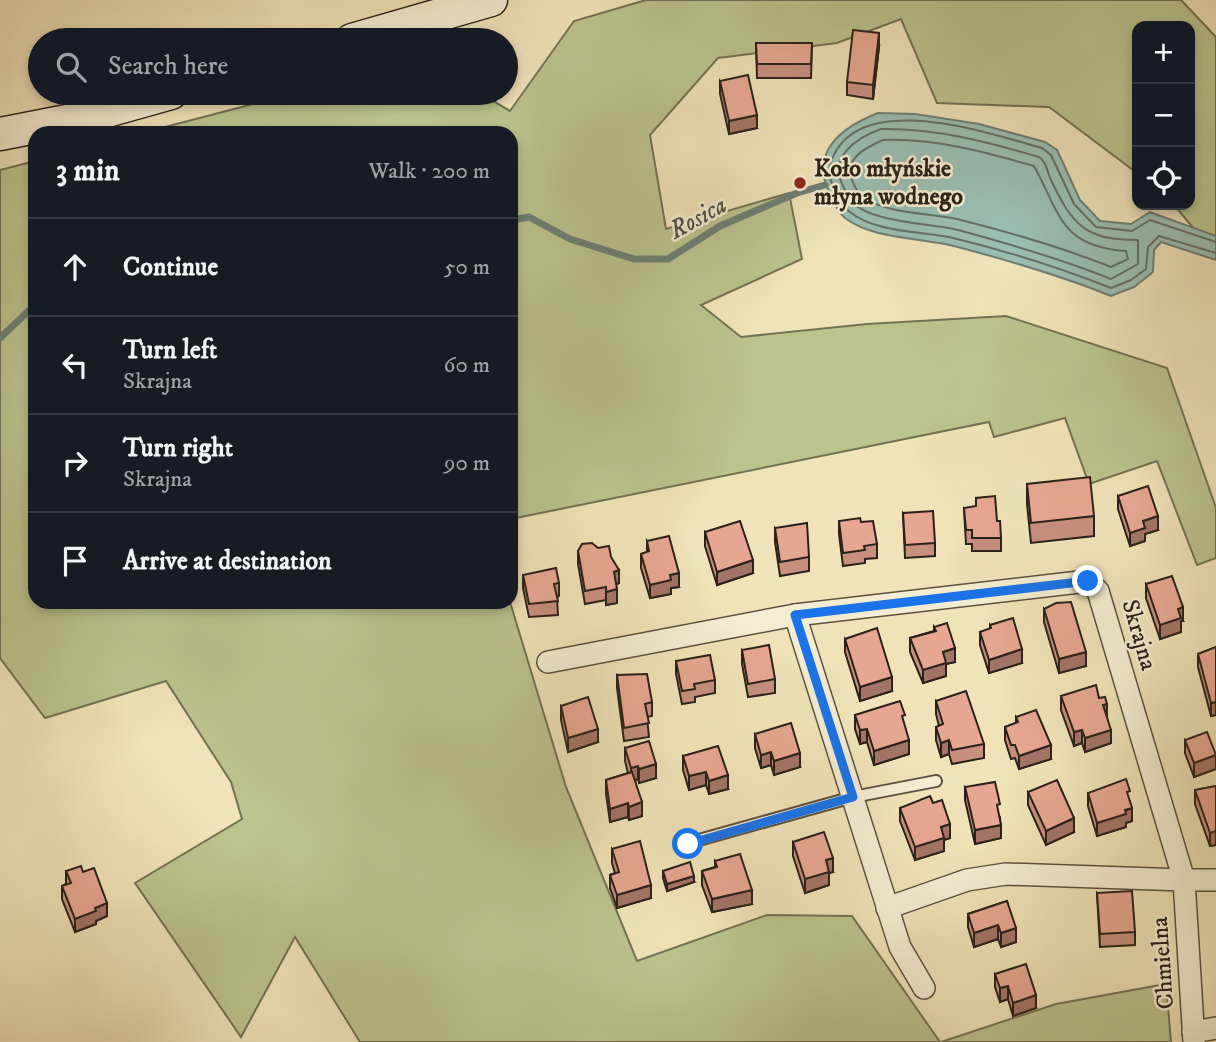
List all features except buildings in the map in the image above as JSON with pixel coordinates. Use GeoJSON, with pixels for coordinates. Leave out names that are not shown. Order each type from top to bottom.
{"type":"FeatureCollection","features":[{"type":"Feature","properties":{"kind":"street"},"geometry":{"type":"LineString","coordinates":[[394,28],[491,0]]}},
{"type":"Feature","properties":{"kind":"street"},"geometry":{"type":"LineString","coordinates":[[41,126],[128,105]]}},
{"type":"Feature","properties":{"kind":"street"},"geometry":{"type":"LineString","coordinates":[[0,134],[28,129]]}},
{"type":"Feature","properties":{"kind":"street","name":"Skrajna"},"geometry":{"type":"LineString","coordinates":[[548,662],[795,615],[1088,581],[1098,591],[1184,880]]}},
{"type":"Feature","properties":{"kind":"street"},"geometry":{"type":"LineString","coordinates":[[795,615],[900,947],[924,988]]}},
{"type":"Feature","properties":{"kind":"street"},"geometry":{"type":"LineString","coordinates":[[887,908],[967,880],[1006,874],[1216,880]]}},
{"type":"Feature","properties":{"kind":"street","name":"Chmielna"},"geometry":{"type":"LineString","coordinates":[[1184,880],[1194,1037]]}},
{"type":"Feature","properties":{"kind":"street"},"geometry":{"type":"LineString","coordinates":[[1194,1037],[1216,1028]]}},
{"type":"Feature","properties":{"kind":"lane"},"geometry":{"type":"LineString","coordinates":[[688,844],[853,797],[936,780]]}},
{"type":"Feature","properties":{"kind":"green space"},"geometry":{"type":"Polygon","coordinates":[[[646,0],[1181,0],[1216,37],[1216,244],[1205,242],[1178,210],[1195,210],[1195,21],[1132,21],[1132,169],[1049,107],[937,103],[901,19],[837,43],[718,58],[650,135],[666,229],[789,193],[802,259],[701,305],[741,337],[867,324],[1006,316],[1167,368],[1216,508],[1216,558],[1197,565],[1157,461],[1089,484],[1065,418],[994,437],[989,422],[518,518],[518,126],[169,126],[249,105],[500,105],[510,111],[514,105],[518,105],[518,100],[574,21],[646,0]]]}},
{"type":"Feature","properties":{"kind":"green space"},"geometry":{"type":"Polygon","coordinates":[[[28,163],[28,609],[512,609],[566,787],[637,961],[767,915],[852,916],[940,1042],[360,1042],[295,937],[241,1037],[135,883],[242,819],[231,782],[166,681],[45,718],[0,658],[0,170],[28,163]]]}},
{"type":"Feature","properties":{"kind":"green space"},"geometry":{"type":"Polygon","coordinates":[[[1166,984],[1171,1042],[941,1042],[1056,1004],[1166,984]]]}},
{"type":"Feature","properties":{"kind":"water"},"geometry":{"type":"Polygon","coordinates":[[[878,113],[915,114],[979,124],[1045,142],[1057,150],[1080,200],[1100,221],[1131,224],[1150,212],[1216,236],[1216,260],[1161,242],[1154,250],[1153,272],[1134,287],[1111,296],[994,257],[941,243],[883,234],[857,225],[845,218],[837,208],[825,181],[823,167],[826,155],[840,135],[851,126],[878,113]]]}},
{"type":"Feature","properties":{"kind":"waterway","name":"Rosica"},"geometry":{"type":"LineString","coordinates":[[518,219],[529,217],[570,239],[634,259],[668,259],[720,226],[797,193],[825,185]]}},
{"type":"Feature","properties":{"kind":"waterway","name":"Rosica"},"geometry":{"type":"LineString","coordinates":[[0,338],[28,312]]}},
{"type":"Feature","properties":{"kind":"place","name":"Koło młyńskie młyna wodnego"},"geometry":{"type":"Point","coordinates":[800,183]}},
{"type":"Feature","properties":{"kind":"route"},"geometry":{"type":"LineString","coordinates":[[688,844],[853,797],[795,615],[1088,581]]}}]}
